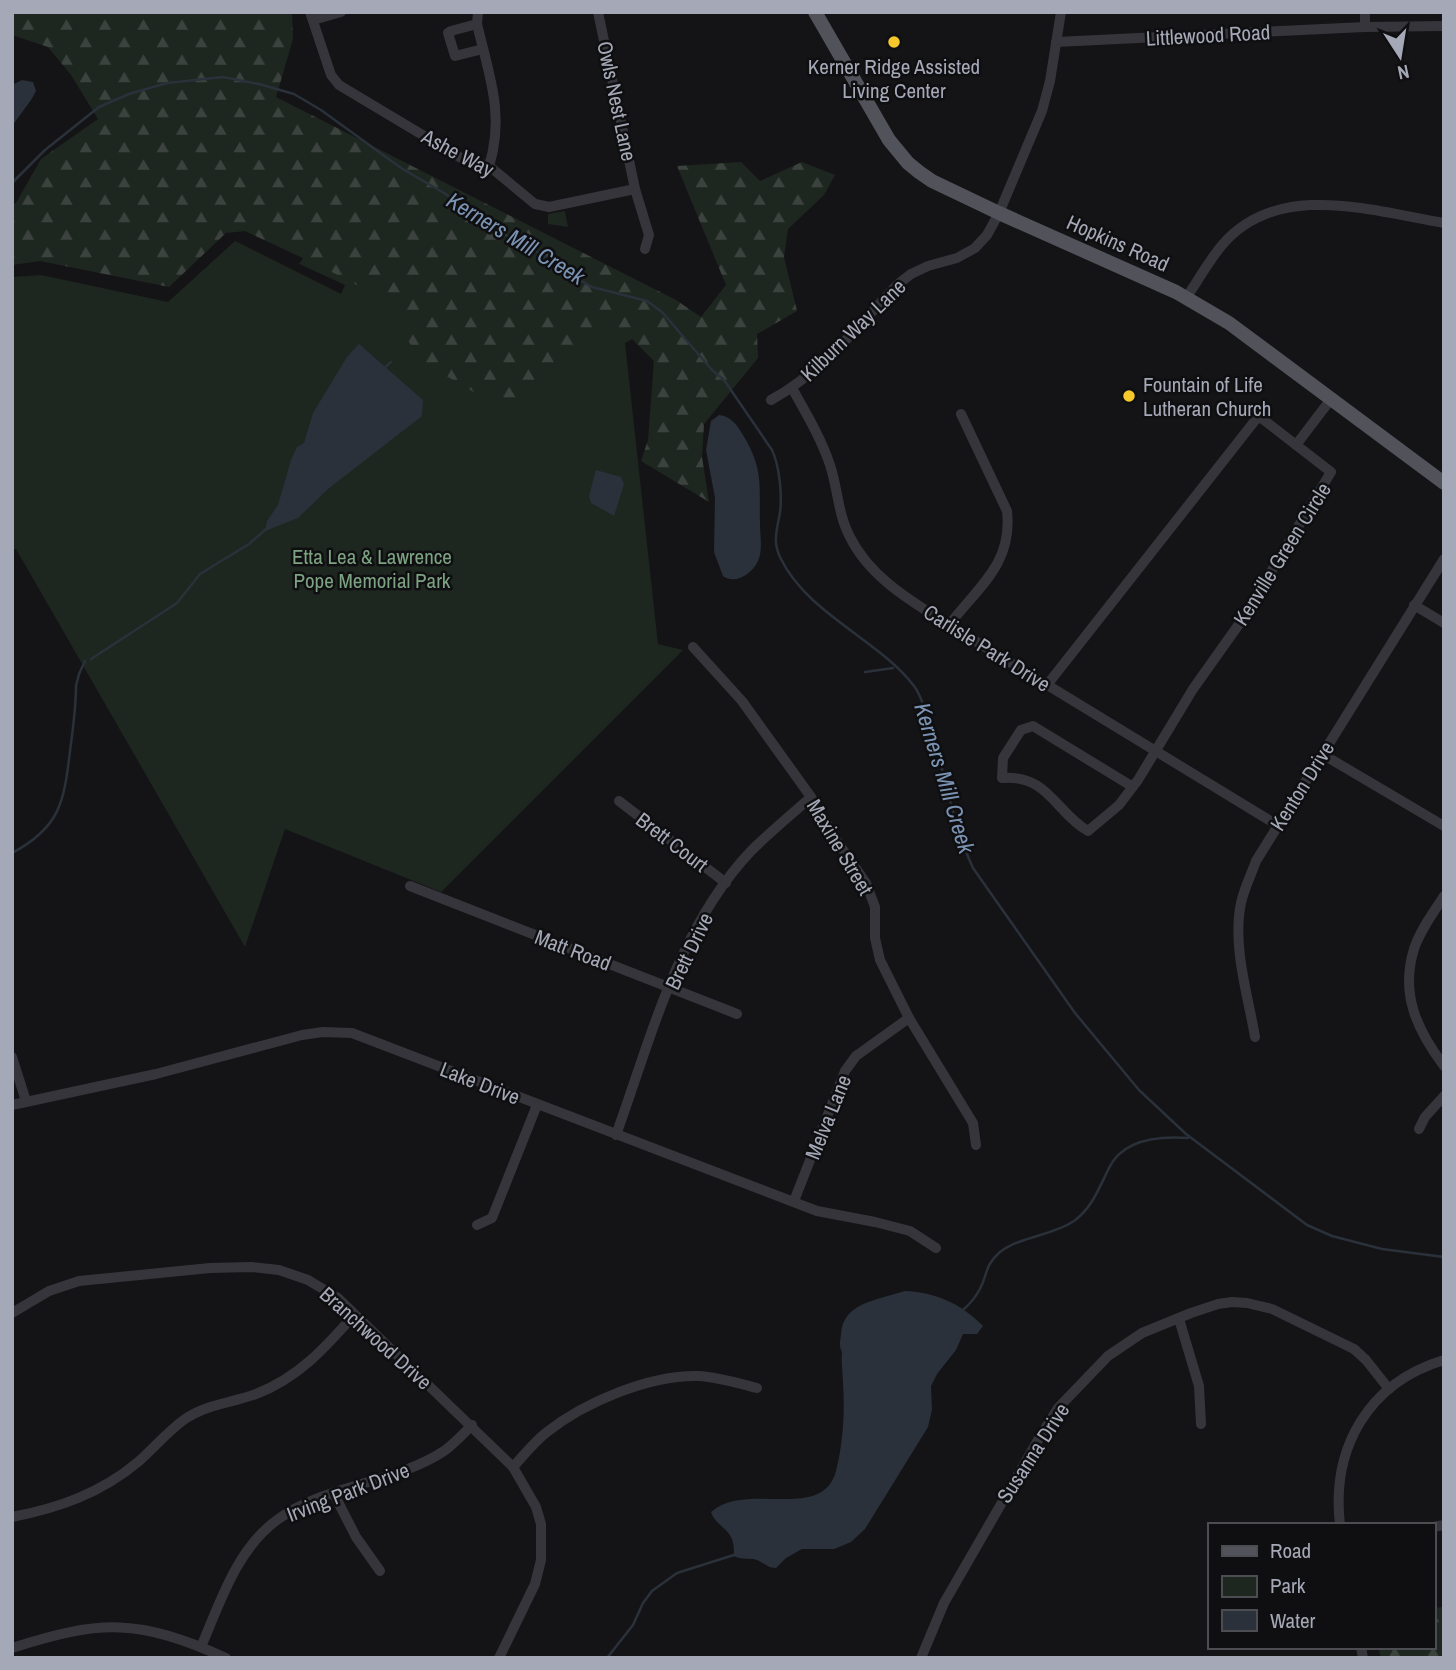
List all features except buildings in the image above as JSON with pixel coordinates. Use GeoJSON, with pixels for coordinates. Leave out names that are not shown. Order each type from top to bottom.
{"type":"FeatureCollection","features":[{"type":"Feature","properties":{"kind":"main road","name":"Hopkins Road"},"geometry":{"type":"LineString","coordinates":[[815,12],[889,140],[903,158],[932,181],[1186,298],[1229,323],[1444,483]]}},
{"type":"Feature","properties":{"kind":"street"},"geometry":{"type":"LineString","coordinates":[[312,16],[341,12]]}},
{"type":"Feature","properties":{"kind":"street"},"geometry":{"type":"LineString","coordinates":[[478,12],[477,24],[495,99],[498,128],[489,166]]}},
{"type":"Feature","properties":{"kind":"street","name":"Owls Nest Lane"},"geometry":{"type":"LineString","coordinates":[[598,12],[635,189]]}},
{"type":"Feature","properties":{"kind":"street","name":"Kilburn Way Lane"},"geometry":{"type":"LineString","coordinates":[[771,400],[820,367],[897,285],[911,274],[957,258],[975,248],[987,235],[1042,111],[1061,12]]}},
{"type":"Feature","properties":{"kind":"street"},"geometry":{"type":"LineString","coordinates":[[1365,12],[1365,27]]}},
{"type":"Feature","properties":{"kind":"street","name":"Ashe Way"},"geometry":{"type":"LineString","coordinates":[[312,16],[331,75],[339,85],[461,158],[489,166],[536,204],[549,206],[635,189]]}},
{"type":"Feature","properties":{"kind":"street"},"geometry":{"type":"LineString","coordinates":[[477,24],[451,30],[449,33],[453,51],[455,56],[483,49]]}},
{"type":"Feature","properties":{"kind":"street","name":"Littlewood Road"},"geometry":{"type":"LineString","coordinates":[[1056,42],[1365,27],[1444,26]]}},
{"type":"Feature","properties":{"kind":"street"},"geometry":{"type":"LineString","coordinates":[[635,189],[649,235],[645,249]]}},
{"type":"Feature","properties":{"kind":"street"},"geometry":{"type":"LineString","coordinates":[[1186,298],[1222,244],[1253,220],[1283,208],[1337,204],[1444,223]]}},
{"type":"Feature","properties":{"kind":"street","name":"Carlisle Park Drive"},"geometry":{"type":"LineString","coordinates":[[792,388],[823,446],[841,517],[850,538],[860,554],[900,593],[1277,825]]}},
{"type":"Feature","properties":{"kind":"street"},"geometry":{"type":"LineString","coordinates":[[1296,445],[1331,399]]}},
{"type":"Feature","properties":{"kind":"street"},"geometry":{"type":"LineString","coordinates":[[949,625],[1002,557],[1009,528],[1007,511],[961,414]]}},
{"type":"Feature","properties":{"kind":"street","name":"Kenville Green Circle"},"geometry":{"type":"LineString","coordinates":[[1047,685],[1258,418],[1331,474],[1242,620],[1193,689],[1155,751]]}},
{"type":"Feature","properties":{"kind":"street","name":"Kenton Drive"},"geometry":{"type":"LineString","coordinates":[[1255,1037],[1238,927],[1241,902],[1256,862],[1444,559]]}},
{"type":"Feature","properties":{"kind":"street"},"geometry":{"type":"LineString","coordinates":[[1414,606],[1444,623]]}},
{"type":"Feature","properties":{"kind":"street","name":"Maxine Street"},"geometry":{"type":"LineString","coordinates":[[693,647],[742,701],[811,797],[866,883],[875,907],[875,938],[880,960],[909,1018],[973,1123],[976,1145]]}},
{"type":"Feature","properties":{"kind":"street"},"geometry":{"type":"LineString","coordinates":[[1133,787],[1032,726],[1021,730],[1003,758],[1002,778],[1025,779],[1045,790],[1062,806],[1075,824],[1088,831],[1119,805],[1133,787],[1155,751]]}},
{"type":"Feature","properties":{"kind":"street"},"geometry":{"type":"LineString","coordinates":[[1322,754],[1444,826]]}},
{"type":"Feature","properties":{"kind":"street","name":"Brett Drive"},"geometry":{"type":"LineString","coordinates":[[616,1135],[688,943],[726,883],[751,852],[811,797]]}},
{"type":"Feature","properties":{"kind":"street","name":"Brett Court"},"geometry":{"type":"LineString","coordinates":[[619,801],[726,883]]}},
{"type":"Feature","properties":{"kind":"street","name":"Matt Road"},"geometry":{"type":"LineString","coordinates":[[410,886],[737,1014]]}},
{"type":"Feature","properties":{"kind":"street"},"geometry":{"type":"LineString","coordinates":[[1444,896],[1416,944],[1409,985],[1410,999],[1422,1035],[1444,1066]]}},
{"type":"Feature","properties":{"kind":"street","name":"Melva Lane"},"geometry":{"type":"LineString","coordinates":[[794,1201],[845,1071],[856,1056],[909,1018]]}},
{"type":"Feature","properties":{"kind":"street","name":"Lake Drive"},"geometry":{"type":"LineString","coordinates":[[12,1105],[156,1074],[302,1035],[352,1033],[817,1211],[910,1231],[936,1248]]}},
{"type":"Feature","properties":{"kind":"street"},"geometry":{"type":"LineString","coordinates":[[12,1057],[26,1101]]}},
{"type":"Feature","properties":{"kind":"street"},"geometry":{"type":"LineString","coordinates":[[1419,1129],[1444,1096]]}},
{"type":"Feature","properties":{"kind":"street"},"geometry":{"type":"LineString","coordinates":[[477,1225],[492,1218],[537,1105]]}},
{"type":"Feature","properties":{"kind":"street","name":"Branchwood Drive"},"geometry":{"type":"LineString","coordinates":[[12,1313],[49,1291],[79,1281],[151,1273],[251,1267],[279,1270],[308,1280],[338,1298],[513,1467],[536,1507],[541,1524],[541,1560],[535,1584],[499,1658]]}},
{"type":"Feature","properties":{"kind":"street","name":"Susanna Drive"},"geometry":{"type":"LineString","coordinates":[[921,1658],[944,1603],[994,1512],[1058,1408],[1108,1356],[1143,1334],[1218,1304],[1247,1303],[1272,1309],[1354,1349],[1389,1389]]}},
{"type":"Feature","properties":{"kind":"street"},"geometry":{"type":"LineString","coordinates":[[12,1517],[57,1507],[100,1489],[137,1462],[187,1417],[217,1403],[254,1395],[294,1376],[321,1352],[354,1315]]}},
{"type":"Feature","properties":{"kind":"street"},"geometry":{"type":"LineString","coordinates":[[1179,1319],[1199,1386],[1201,1424]]}},
{"type":"Feature","properties":{"kind":"street"},"geometry":{"type":"LineString","coordinates":[[1340,1523],[1338,1503],[1343,1459],[1361,1420],[1389,1389],[1421,1368],[1444,1360]]}},
{"type":"Feature","properties":{"kind":"street"},"geometry":{"type":"LineString","coordinates":[[513,1467],[534,1444],[564,1420],[600,1401],[636,1387],[666,1379],[697,1376],[757,1388]]}},
{"type":"Feature","properties":{"kind":"street","name":"Irving Park Drive"},"geometry":{"type":"LineString","coordinates":[[201,1647],[233,1574],[260,1536],[276,1521],[298,1508],[420,1464],[446,1450],[472,1426]]}},
{"type":"Feature","properties":{"kind":"street"},"geometry":{"type":"LineString","coordinates":[[334,1494],[356,1537],[380,1571]]}},
{"type":"Feature","properties":{"kind":"street"},"geometry":{"type":"LineString","coordinates":[[12,1648],[66,1632],[104,1627],[156,1631],[226,1658]]}},
{"type":"Feature","properties":{"kind":"green space"},"geometry":{"type":"Polygon","coordinates":[[[12,12],[292,12],[293,39],[276,97],[676,300],[701,317],[726,285],[677,166],[741,162],[760,181],[802,162],[835,175],[824,195],[788,229],[784,257],[797,311],[757,334],[758,358],[704,424],[702,457],[709,502],[641,461],[648,440],[654,361],[626,333],[594,329],[575,359],[543,376],[522,399],[491,402],[419,360],[399,324],[393,304],[245,231],[226,233],[169,287],[40,261],[12,265],[12,204],[16,203],[41,159],[98,119],[71,75],[48,47],[12,35],[12,12]]]}},
{"type":"Feature","properties":{"kind":"green space","name":"Etta Lea & Lawrence Pope Memorial Park"},"geometry":{"type":"Polygon","coordinates":[[[376,156],[648,331],[625,343],[658,644],[683,650],[441,892],[285,829],[245,947],[16,549],[12,549],[12,277],[41,275],[168,302],[235,241],[341,294],[345,285],[299,264],[376,156]]]}},
{"type":"Feature","properties":{"kind":"green space"},"geometry":{"type":"Polygon","coordinates":[[[565,211],[568,227],[548,224],[548,214],[565,211]]]}},
{"type":"Feature","properties":{"kind":"green space"},"geometry":{"type":"Polygon","coordinates":[[[1444,1607],[1444,1658],[1381,1658],[1379,1649],[1435,1649],[1435,1608],[1444,1607]]]}},
{"type":"Feature","properties":{"kind":"water"},"geometry":{"type":"Polygon","coordinates":[[[22,80],[33,82],[36,91],[12,126],[12,85],[22,80]]]}},
{"type":"Feature","properties":{"kind":"water"},"geometry":{"type":"Polygon","coordinates":[[[359,344],[423,400],[422,416],[328,489],[298,518],[265,531],[267,521],[278,505],[291,460],[297,447],[304,443],[313,413],[347,357],[359,344]]]}},
{"type":"Feature","properties":{"kind":"water"},"geometry":{"type":"Polygon","coordinates":[[[719,415],[730,419],[741,431],[750,447],[759,478],[760,557],[747,574],[738,579],[723,576],[714,552],[715,498],[706,450],[711,421],[719,415]]]}},
{"type":"Feature","properties":{"kind":"water"},"geometry":{"type":"Polygon","coordinates":[[[596,470],[621,477],[624,484],[614,516],[591,503],[589,496],[596,470]]]}},
{"type":"Feature","properties":{"kind":"water"},"geometry":{"type":"Polygon","coordinates":[[[905,1291],[927,1294],[947,1301],[966,1311],[983,1326],[977,1334],[963,1334],[956,1350],[937,1374],[931,1386],[932,1410],[928,1427],[865,1529],[851,1542],[834,1549],[802,1549],[786,1558],[776,1568],[756,1560],[734,1556],[731,1537],[711,1512],[726,1503],[744,1499],[800,1498],[816,1495],[828,1486],[836,1471],[843,1428],[844,1395],[840,1344],[843,1324],[848,1315],[864,1304],[905,1291]]]}},
{"type":"Feature","properties":{"kind":"waterway","name":"Kerners Mill Creek"},"geometry":{"type":"LineString","coordinates":[[12,183],[45,150],[99,107],[129,94],[167,83],[223,77],[259,84],[294,94],[321,110],[401,168],[444,193],[502,233],[541,254],[567,273],[592,287],[647,301],[662,312],[712,370],[724,380],[772,450],[781,493],[776,543],[778,554],[793,578],[808,596],[882,654],[917,690],[934,739],[959,832],[973,868],[1075,1013],[1139,1090],[1186,1134],[1307,1225],[1332,1236],[1382,1249],[1444,1257]]}},
{"type":"Feature","properties":{"kind":"waterway"},"geometry":{"type":"LineString","coordinates":[[384,368],[391,362]]}},
{"type":"Feature","properties":{"kind":"waterway"},"geometry":{"type":"LineString","coordinates":[[91,659],[177,603],[200,574],[249,544],[266,529]]}},
{"type":"Feature","properties":{"kind":"waterway"},"geometry":{"type":"LineString","coordinates":[[12,853],[41,833],[57,811],[62,798],[68,769],[76,686],[85,661]]}},
{"type":"Feature","properties":{"kind":"waterway"},"geometry":{"type":"LineString","coordinates":[[865,672],[893,668]]}},
{"type":"Feature","properties":{"kind":"waterway"},"geometry":{"type":"LineString","coordinates":[[964,1309],[978,1292],[989,1266],[1000,1252],[1065,1226],[1080,1216],[1094,1197],[1115,1158],[1123,1151],[1143,1141],[1188,1138]]}},
{"type":"Feature","properties":{"kind":"waterway"},"geometry":{"type":"LineString","coordinates":[[607,1658],[633,1625],[652,1591],[677,1573],[737,1554]]}},
{"type":"Feature","properties":{"kind":"place","name":"Kerner Ridge Assisted Living Center"},"geometry":{"type":"Point","coordinates":[894,42]}},
{"type":"Feature","properties":{"kind":"place","name":"Fountain of Life Lutheran Church"},"geometry":{"type":"Point","coordinates":[1129,396]}}]}
